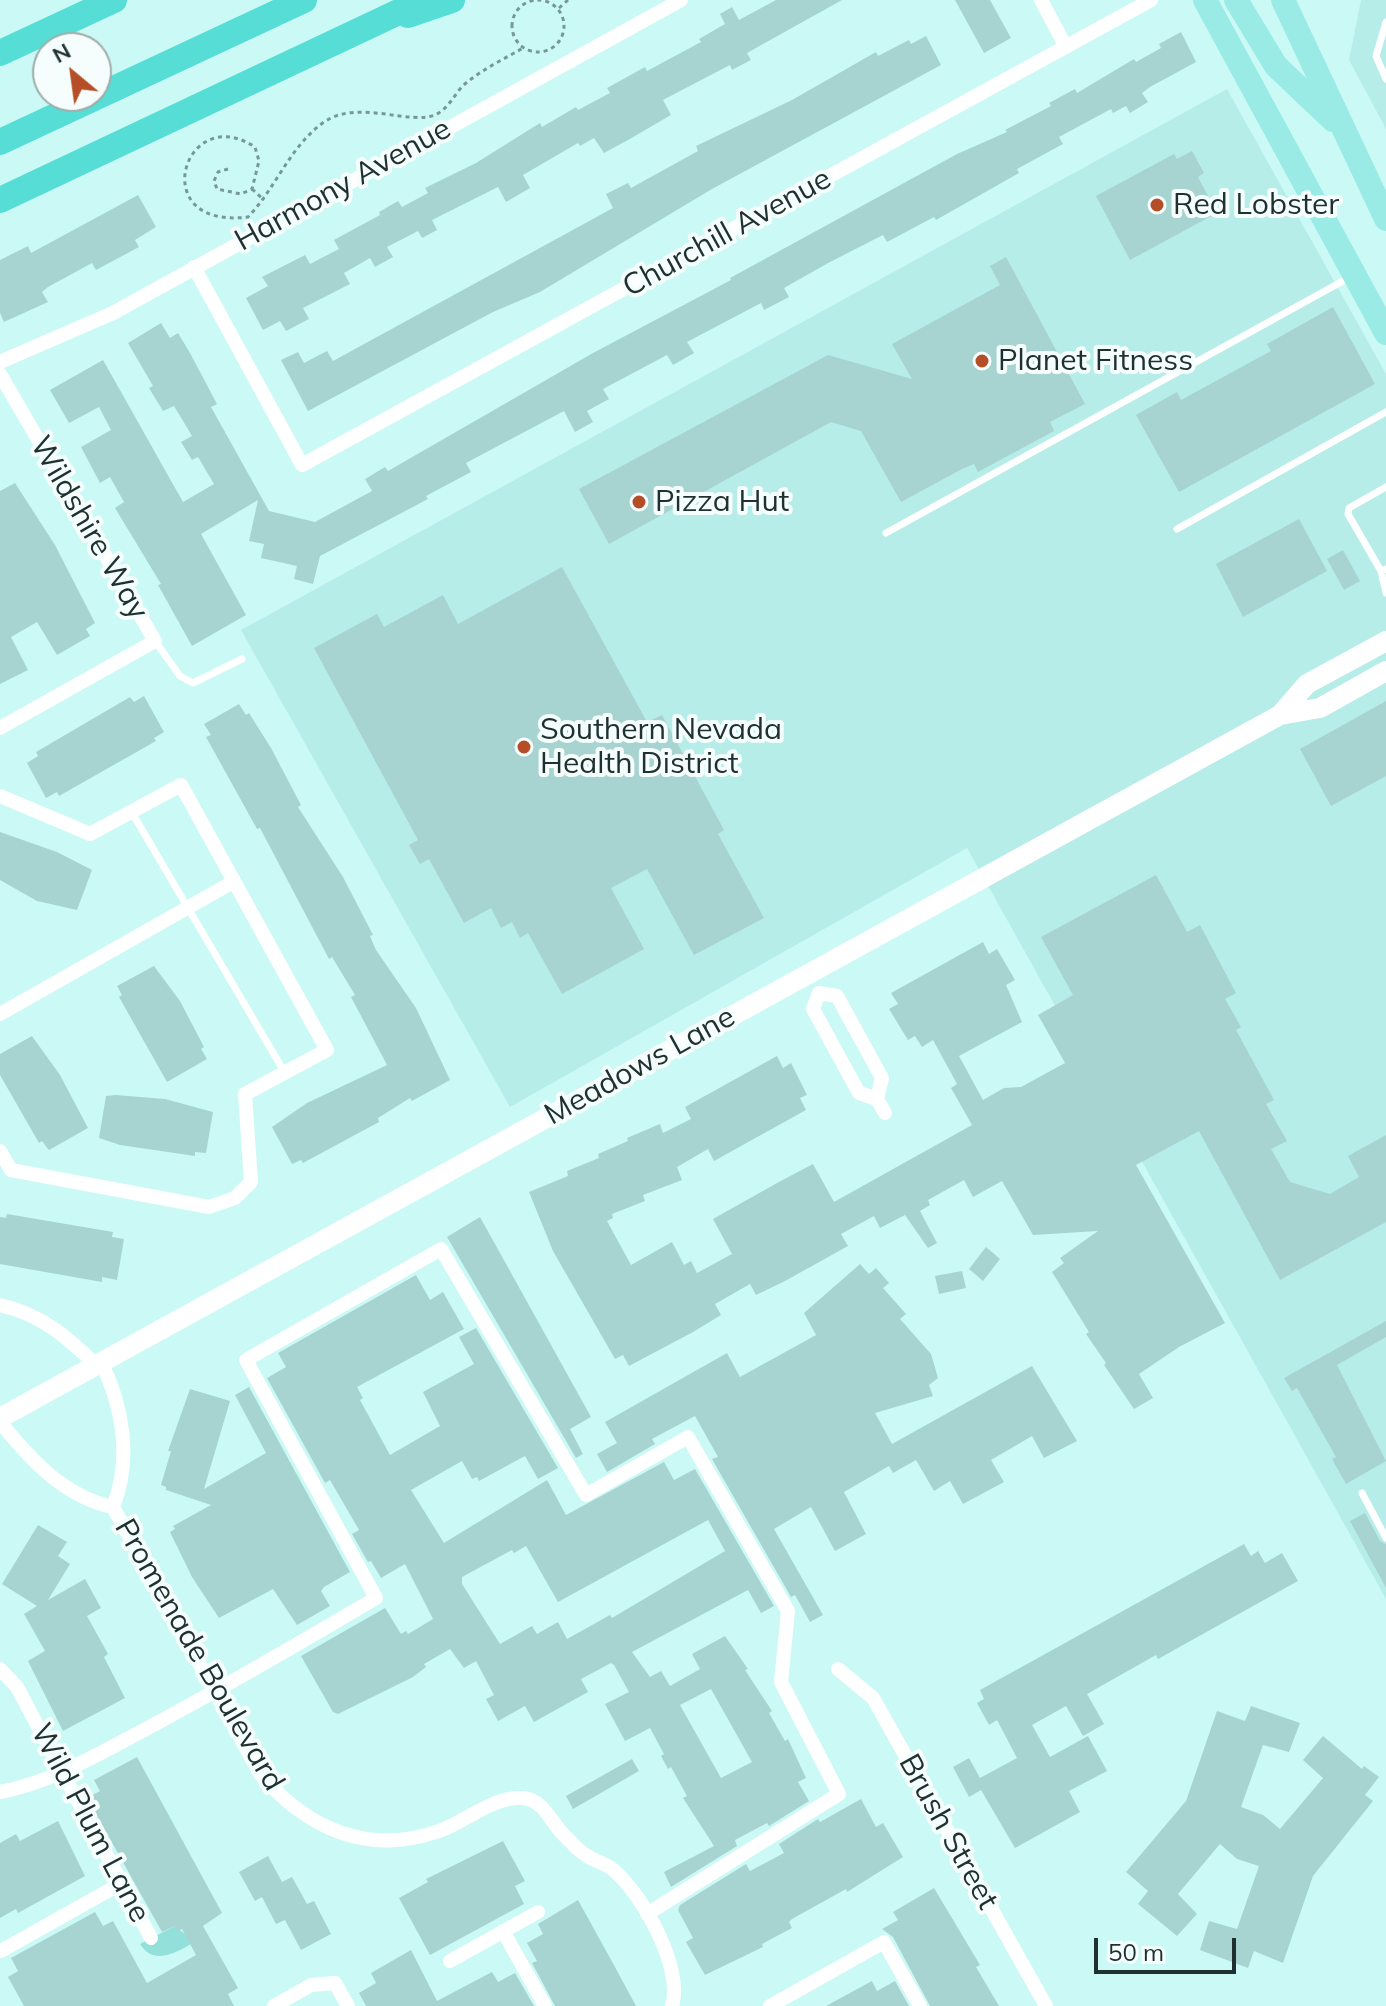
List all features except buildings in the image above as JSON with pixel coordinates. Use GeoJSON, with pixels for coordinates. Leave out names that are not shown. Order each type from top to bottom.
{"type":"FeatureCollection","features":[{"type":"Feature","properties":{"kind":"highway"},"geometry":{"type":"LineString","coordinates":[[0,53],[114,0]]}},
{"type":"Feature","properties":{"kind":"highway"},"geometry":{"type":"LineString","coordinates":[[0,142],[304,0]]}},
{"type":"Feature","properties":{"kind":"highway"},"geometry":{"type":"LineString","coordinates":[[0,200],[424,0]]}},
{"type":"Feature","properties":{"kind":"highway"},"geometry":{"type":"LineString","coordinates":[[363,30],[452,0]]}},
{"type":"Feature","properties":{"kind":"main road"},"geometry":{"type":"LineString","coordinates":[[1205,0],[1386,333]]}},
{"type":"Feature","properties":{"kind":"main road"},"geometry":{"type":"LineString","coordinates":[[1236,0],[1276,66],[1341,127]]}},
{"type":"Feature","properties":{"kind":"main road"},"geometry":{"type":"LineString","coordinates":[[1283,0],[1386,219]]}},
{"type":"Feature","properties":{"kind":"street","name":"Harmony Avenue"},"geometry":{"type":"LineString","coordinates":[[0,362],[88,326],[681,0]]}},
{"type":"Feature","properties":{"kind":"street"},"geometry":{"type":"LineString","coordinates":[[1041,0],[1066,47]]}},
{"type":"Feature","properties":{"kind":"street","name":"Churchill Avenue"},"geometry":{"type":"LineString","coordinates":[[194,267],[302,465],[1151,0]]}},
{"type":"Feature","properties":{"kind":"street","name":"Wildshire Way"},"geometry":{"type":"LineString","coordinates":[[0,374],[155,641]]}},
{"type":"Feature","properties":{"kind":"street"},"geometry":{"type":"LineString","coordinates":[[0,728],[155,641]]}},
{"type":"Feature","properties":{"kind":"street","name":"Meadows Lane"},"geometry":{"type":"LineString","coordinates":[[1280,715],[1307,684],[1386,641]]}},
{"type":"Feature","properties":{"kind":"street","name":"Meadows Lane"},"geometry":{"type":"LineString","coordinates":[[0,1420],[1280,715],[1320,708],[1386,671]]}},
{"type":"Feature","properties":{"kind":"street"},"geometry":{"type":"LineString","coordinates":[[0,796],[90,834],[181,785],[327,1050],[245,1094],[251,1182],[235,1198],[209,1207],[11,1170],[0,1151]]}},
{"type":"Feature","properties":{"kind":"street"},"geometry":{"type":"LineString","coordinates":[[0,1014],[233,882]]}},
{"type":"Feature","properties":{"kind":"street"},"geometry":{"type":"LineString","coordinates":[[809,974],[819,993],[813,1009],[859,1093],[877,1099],[885,1113]]}},
{"type":"Feature","properties":{"kind":"street"},"geometry":{"type":"LineString","coordinates":[[819,993],[837,996],[882,1078],[877,1099]]}},
{"type":"Feature","properties":{"kind":"street"},"geometry":{"type":"LineString","coordinates":[[0,1792],[36,1786],[65,1772],[215,1692],[376,1598],[246,1360],[441,1249],[586,1495],[688,1437],[788,1611],[781,1682],[839,1794],[647,1914]]}},
{"type":"Feature","properties":{"kind":"street"},"geometry":{"type":"LineString","coordinates":[[0,1305],[28,1311],[67,1337],[98,1364]]}},
{"type":"Feature","properties":{"kind":"street","name":"Promenade Boulevard"},"geometry":{"type":"LineString","coordinates":[[98,1364],[112,1382],[121,1421],[121,1477],[113,1507],[261,1775],[284,1802],[320,1825],[358,1838],[391,1841],[439,1831],[500,1802],[526,1798],[543,1807],[556,1828],[586,1856],[610,1868],[647,1914],[673,1968],[676,1993],[672,2006]]}},
{"type":"Feature","properties":{"kind":"street","name":"Promenade Boulevard"},"geometry":{"type":"LineString","coordinates":[[0,1420],[46,1474],[100,1504],[113,1507]]}},
{"type":"Feature","properties":{"kind":"street","name":"Wild Plum Lane"},"geometry":{"type":"LineString","coordinates":[[0,1669],[17,1687],[65,1772],[151,1938]]}},
{"type":"Feature","properties":{"kind":"street","name":"Brush Street"},"geometry":{"type":"LineString","coordinates":[[838,1669],[873,1698],[1046,2006]]}},
{"type":"Feature","properties":{"kind":"street"},"geometry":{"type":"LineString","coordinates":[[1,1951],[122,1883]]}},
{"type":"Feature","properties":{"kind":"street"},"geometry":{"type":"LineString","coordinates":[[450,1961],[538,1912]]}},
{"type":"Feature","properties":{"kind":"street"},"geometry":{"type":"LineString","coordinates":[[503,1931],[545,2006]]}},
{"type":"Feature","properties":{"kind":"street"},"geometry":{"type":"LineString","coordinates":[[770,2006],[884,1942],[920,2006]]}},
{"type":"Feature","properties":{"kind":"street"},"geometry":{"type":"LineString","coordinates":[[274,2006],[311,1985],[335,1983],[348,2006]]}},
{"type":"Feature","properties":{"kind":"lane"},"geometry":{"type":"LineString","coordinates":[[1386,22],[1376,50],[1386,79]]}},
{"type":"Feature","properties":{"kind":"lane"},"geometry":{"type":"LineString","coordinates":[[886,533],[1354,275]]}},
{"type":"Feature","properties":{"kind":"lane"},"geometry":{"type":"LineString","coordinates":[[1177,529],[1386,412]]}},
{"type":"Feature","properties":{"kind":"lane"},"geometry":{"type":"LineString","coordinates":[[1386,487],[1349,508],[1348,514],[1383,570],[1386,593]]}},
{"type":"Feature","properties":{"kind":"lane"},"geometry":{"type":"LineString","coordinates":[[155,641],[180,676],[193,683],[242,659]]}},
{"type":"Feature","properties":{"kind":"lane"},"geometry":{"type":"LineString","coordinates":[[131,811],[285,1073]]}},
{"type":"Feature","properties":{"kind":"lane"},"geometry":{"type":"LineString","coordinates":[[1362,1493],[1386,1538]]}},
{"type":"Feature","properties":{"kind":"path"},"geometry":{"type":"LineString","coordinates":[[252,189],[259,161],[255,147],[243,139],[214,138],[201,144],[185,166],[184,179],[193,203],[214,218],[248,217],[264,200],[302,143],[322,123],[333,117],[367,112],[420,118],[437,114],[456,97],[464,84],[523,48],[544,52],[558,43],[564,26],[558,9],[542,0],[524,3],[518,9],[512,32],[523,48]]}},
{"type":"Feature","properties":{"kind":"path"},"geometry":{"type":"LineString","coordinates":[[558,9],[568,0]]}},
{"type":"Feature","properties":{"kind":"path"},"geometry":{"type":"LineString","coordinates":[[228,169],[218,172],[214,181],[217,189],[241,194],[252,189]]}},
{"type":"Feature","properties":{"kind":"path"},"geometry":{"type":"LineString","coordinates":[[252,189],[264,200]]}},
{"type":"Feature","properties":{"kind":"shaded area"},"geometry":{"type":"Polygon","coordinates":[[[1361,0],[1386,0],[1386,129],[1349,60],[1361,0]]]}},
{"type":"Feature","properties":{"kind":"shaded area"},"geometry":{"type":"Polygon","coordinates":[[[1227,89],[1386,374],[1386,1599],[967,848],[510,1107],[241,630],[1227,89]]]}},
{"type":"Feature","properties":{"kind":"shaded area"},"geometry":{"type":"Polygon","coordinates":[[[175,1926],[185,1934],[204,1936],[162,1956],[147,1952],[140,1944],[175,1926]]]}},
{"type":"Feature","properties":{"kind":"place","name":"Red Lobster"},"geometry":{"type":"Point","coordinates":[1157,205]}},
{"type":"Feature","properties":{"kind":"place","name":"Planet Fitness"},"geometry":{"type":"Point","coordinates":[982,361]}},
{"type":"Feature","properties":{"kind":"place","name":"Pizza Hut"},"geometry":{"type":"Point","coordinates":[639,502]}},
{"type":"Feature","properties":{"kind":"place","name":"Southern Nevada Health District"},"geometry":{"type":"Point","coordinates":[524,747]}}]}
